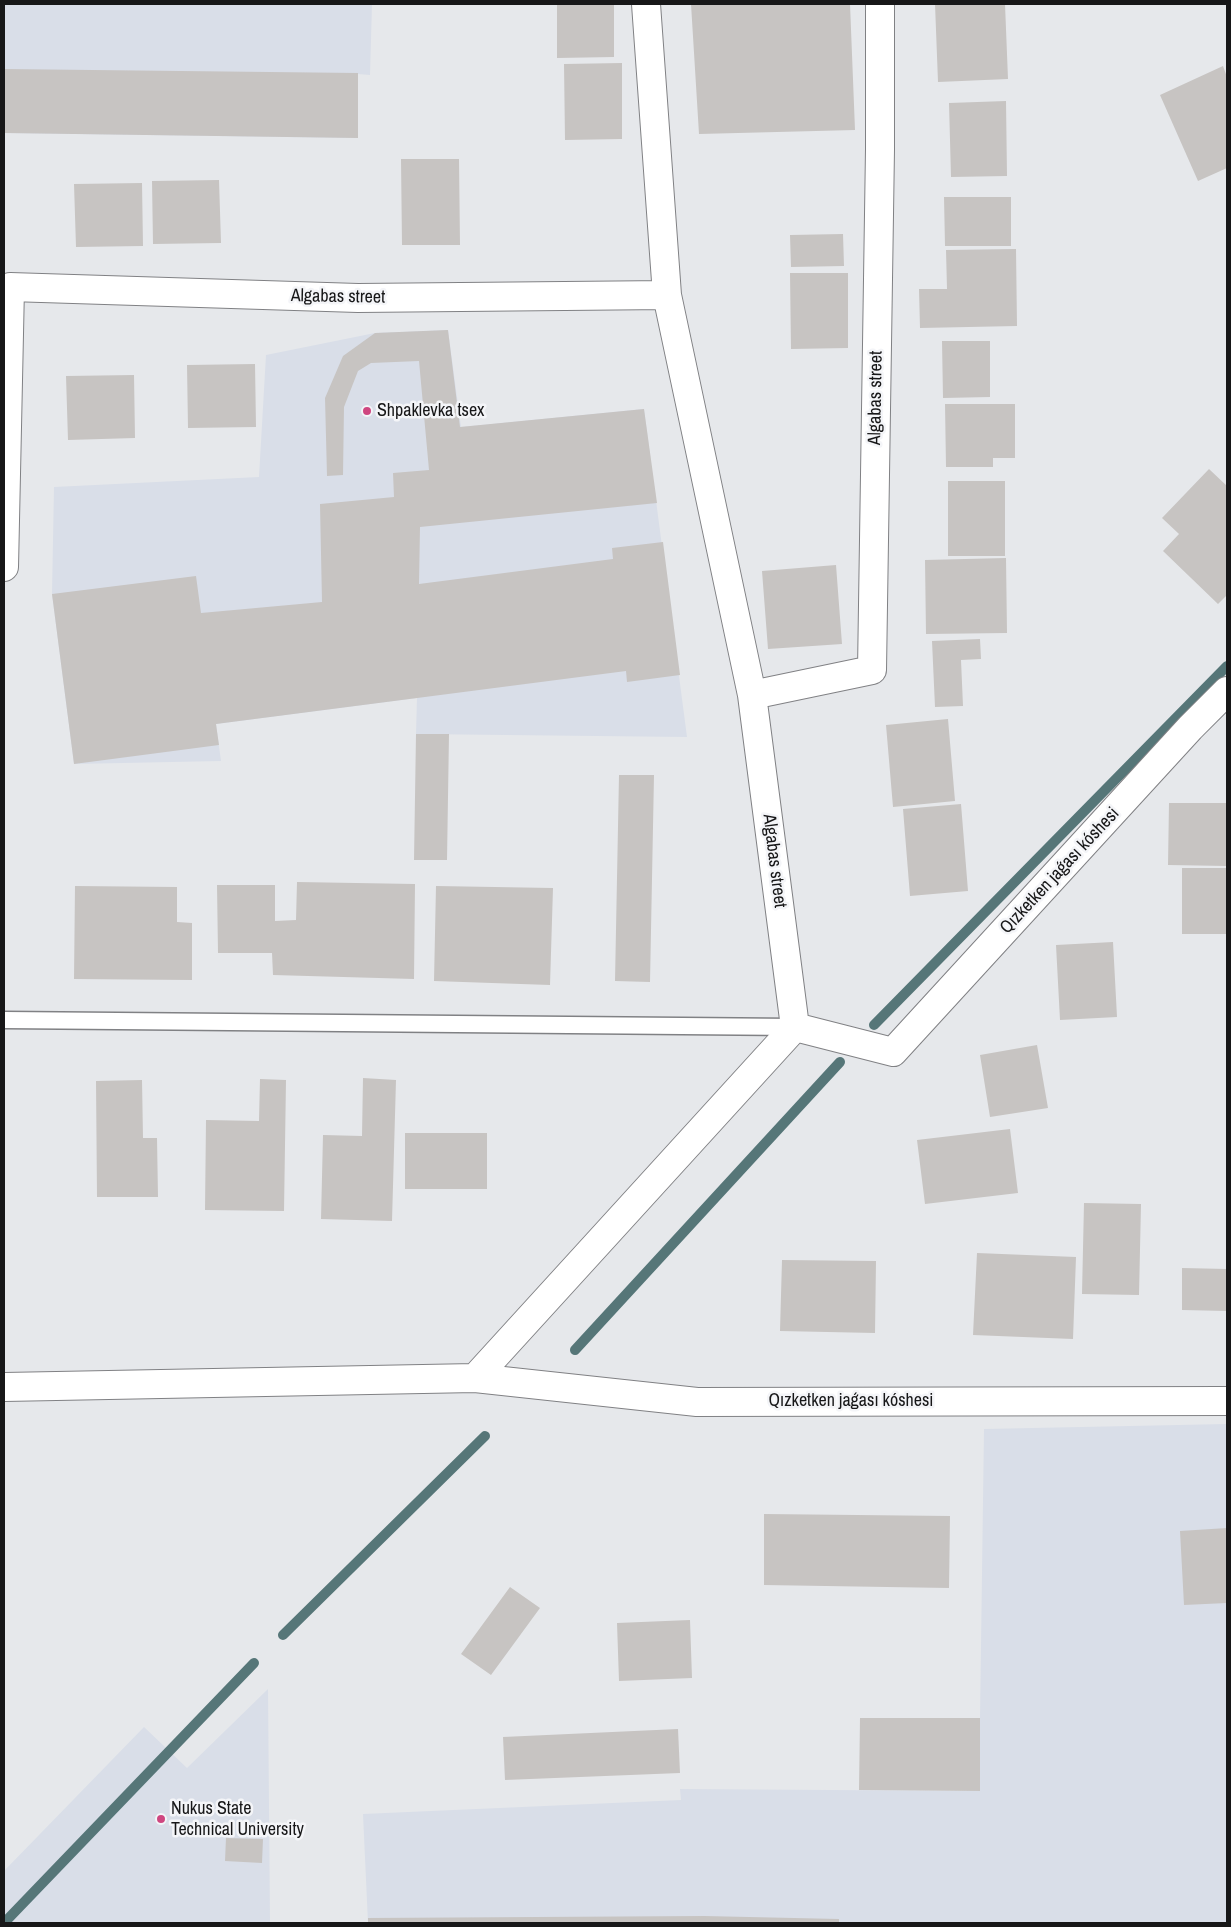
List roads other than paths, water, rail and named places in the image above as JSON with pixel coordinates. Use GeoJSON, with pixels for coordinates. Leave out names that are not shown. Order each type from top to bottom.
{"type":"FeatureCollection","features":[{"type":"Feature","properties":{"kind":"street","name":"Algabas street"},"geometry":{"type":"LineString","coordinates":[[646,4],[666,295],[752,695],[795,1027]]}},
{"type":"Feature","properties":{"kind":"street","name":"Algabas street"},"geometry":{"type":"LineString","coordinates":[[752,695],[872,670],[880,149],[880,4]]}},
{"type":"Feature","properties":{"kind":"street","name":"Algabas street"},"geometry":{"type":"LineString","coordinates":[[4,567],[10,287],[358,298],[666,295]]}},
{"type":"Feature","properties":{"kind":"street","name":"Qızketken jaǵası kóshesi"},"geometry":{"type":"LineString","coordinates":[[795,1027],[893,1052],[1227,690]]}},
{"type":"Feature","properties":{"kind":"street"},"geometry":{"type":"LineString","coordinates":[[475,1378],[795,1027]]}},
{"type":"Feature","properties":{"kind":"street","name":"Qızketken jaǵası kóshesi"},"geometry":{"type":"LineString","coordinates":[[4,1387],[475,1378],[697,1402],[1227,1400]]}},
{"type":"Feature","properties":{"kind":"lane"},"geometry":{"type":"LineString","coordinates":[[4,1020],[795,1027]]}},
{"type":"Feature","properties":{"kind":"waterway"},"geometry":{"type":"LineString","coordinates":[[874,1025],[1227,666]]}},
{"type":"Feature","properties":{"kind":"waterway"},"geometry":{"type":"LineString","coordinates":[[575,1350],[840,1062]]}},
{"type":"Feature","properties":{"kind":"waterway"},"geometry":{"type":"LineString","coordinates":[[283,1635],[485,1436]]}},
{"type":"Feature","properties":{"kind":"waterway"},"geometry":{"type":"LineString","coordinates":[[4,1923],[254,1663]]}},
{"type":"Feature","properties":{"kind":"place","name":"Shpaklevka tsex"},"geometry":{"type":"Point","coordinates":[367,411]}},
{"type":"Feature","properties":{"kind":"place","name":"Nukus State Technical University"},"geometry":{"type":"Point","coordinates":[161,1819]}}]}
